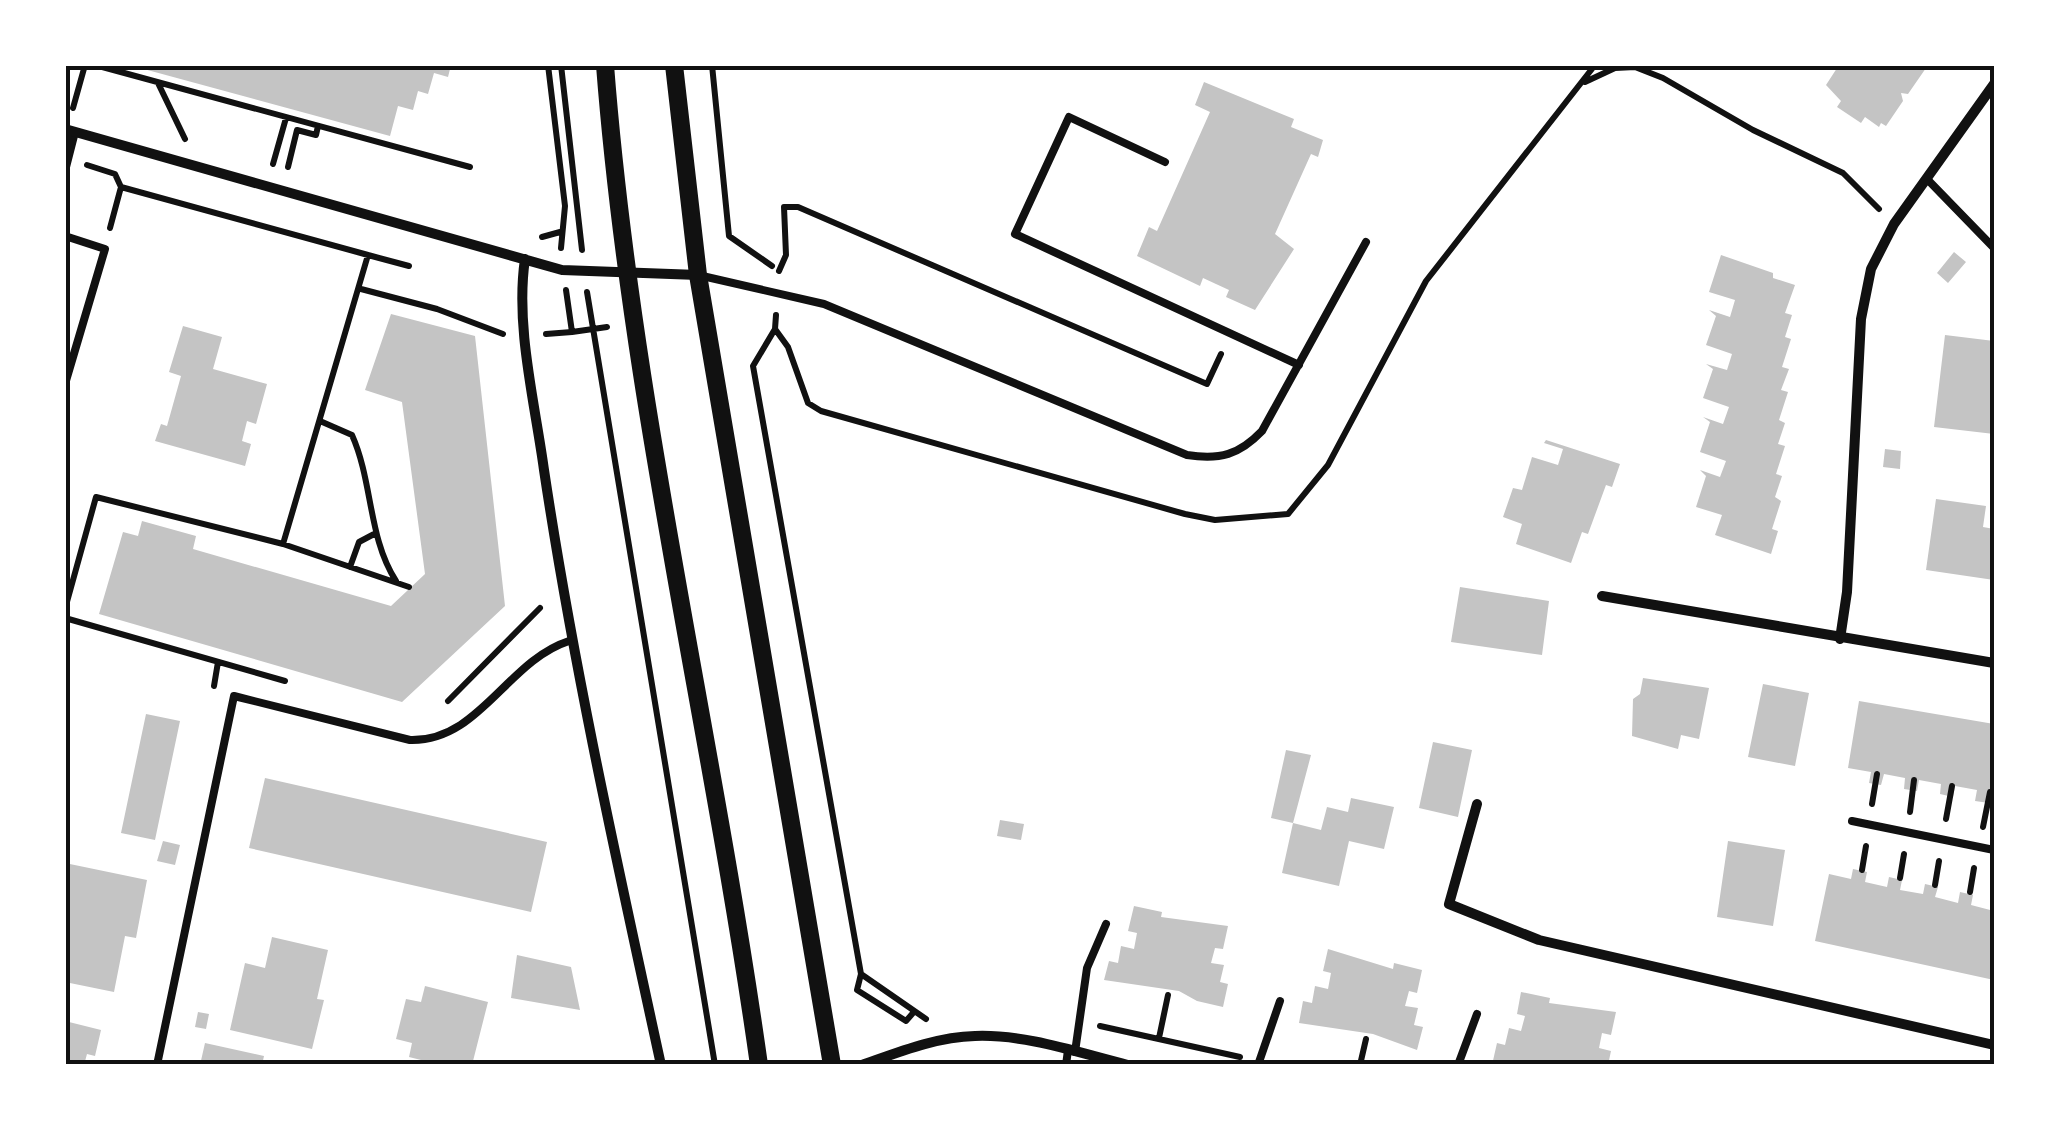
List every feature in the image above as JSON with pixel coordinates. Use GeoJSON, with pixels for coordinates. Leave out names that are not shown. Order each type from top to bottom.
{"type":"FeatureCollection","features":[{"type":"Feature","properties":{"kind":"street"},"geometry":{"type":"LineString","coordinates":[[606,65],[628,275],[758,1065]]}},
{"type":"Feature","properties":{"kind":"street"},"geometry":{"type":"LineString","coordinates":[[674,65],[698,276],[832,1065]]}},
{"type":"Feature","properties":{"kind":"street"},"geometry":{"type":"LineString","coordinates":[[1840,639],[1847,592],[1861,319],[1871,269],[1894,224],[1994,84]]}},
{"type":"Feature","properties":{"kind":"street"},"geometry":{"type":"LineString","coordinates":[[70,130],[562,270],[698,276]]}},
{"type":"Feature","properties":{"kind":"street"},"geometry":{"type":"LineString","coordinates":[[526,259],[522,280],[534,395],[569,641],[661,1065]]}},
{"type":"Feature","properties":{"kind":"street"},"geometry":{"type":"LineString","coordinates":[[1602,596],[1994,663]]}},
{"type":"Feature","properties":{"kind":"street"},"geometry":{"type":"LineString","coordinates":[[1477,804],[1449,904],[1539,940],[1994,1045]]}},
{"type":"Feature","properties":{"kind":"street"},"geometry":{"type":"LineString","coordinates":[[862,1065],[927,1043],[976,1036],[1072,1051],[1128,1065]]}},
{"type":"Feature","properties":{"kind":"lane"},"geometry":{"type":"LineString","coordinates":[[1165,162],[1069,118],[1014,234],[1298,365]]}},
{"type":"Feature","properties":{"kind":"lane"},"geometry":{"type":"LineString","coordinates":[[65,171],[70,130]]}},
{"type":"Feature","properties":{"kind":"lane"},"geometry":{"type":"LineString","coordinates":[[1927,179],[1994,248]]}},
{"type":"Feature","properties":{"kind":"lane"},"geometry":{"type":"LineString","coordinates":[[65,236],[105,248],[65,384]]}},
{"type":"Feature","properties":{"kind":"lane"},"geometry":{"type":"LineString","coordinates":[[698,276],[824,304],[1200,457],[1231,455],[1248,446],[1262,431],[1366,242]]}},
{"type":"Feature","properties":{"kind":"lane"},"geometry":{"type":"LineString","coordinates":[[157,1065],[234,696],[410,740],[436,740],[458,728],[550,648],[569,641]]}},
{"type":"Feature","properties":{"kind":"lane"},"geometry":{"type":"LineString","coordinates":[[1852,822],[1994,850]]}},
{"type":"Feature","properties":{"kind":"lane"},"geometry":{"type":"LineString","coordinates":[[1066,1065],[1080,1023],[1087,968],[1106,924]]}},
{"type":"Feature","properties":{"kind":"lane"},"geometry":{"type":"LineString","coordinates":[[1258,1063],[1280,1001]]}},
{"type":"Feature","properties":{"kind":"lane"},"geometry":{"type":"LineString","coordinates":[[1458,1065],[1477,1014]]}},
{"type":"Feature","properties":{"kind":"path"},"geometry":{"type":"LineString","coordinates":[[72,109],[85,65]]}},
{"type":"Feature","properties":{"kind":"path"},"geometry":{"type":"LineString","coordinates":[[95,65],[470,168]]}},
{"type":"Feature","properties":{"kind":"path"},"geometry":{"type":"LineString","coordinates":[[548,65],[564,206],[560,232],[562,270],[572,332],[608,327],[610,342]]}},
{"type":"Feature","properties":{"kind":"path"},"geometry":{"type":"LineString","coordinates":[[561,65],[592,329],[714,1065]]}},
{"type":"Feature","properties":{"kind":"path"},"geometry":{"type":"LineString","coordinates":[[712,65],[729,236],[779,271]]}},
{"type":"Feature","properties":{"kind":"path"},"geometry":{"type":"LineString","coordinates":[[775,329],[788,348],[808,402],[822,411],[1185,514],[1216,520],[1288,514],[1328,466],[1426,282],[1595,65]]}},
{"type":"Feature","properties":{"kind":"path"},"geometry":{"type":"LineString","coordinates":[[1582,84],[1615,68],[1635,68],[1662,78],[1753,130],[1843,174],[1894,224]]}},
{"type":"Feature","properties":{"kind":"path"},"geometry":{"type":"LineString","coordinates":[[157,82],[186,140]]}},
{"type":"Feature","properties":{"kind":"path"},"geometry":{"type":"LineString","coordinates":[[273,164],[286,118]]}},
{"type":"Feature","properties":{"kind":"path"},"geometry":{"type":"LineString","coordinates":[[288,168],[297,130],[316,135],[318,126]]}},
{"type":"Feature","properties":{"kind":"path"},"geometry":{"type":"LineString","coordinates":[[68,160],[115,174],[121,187],[105,248]]}},
{"type":"Feature","properties":{"kind":"path"},"geometry":{"type":"LineString","coordinates":[[121,187],[409,266]]}},
{"type":"Feature","properties":{"kind":"path"},"geometry":{"type":"LineString","coordinates":[[861,974],[913,1013],[906,1020],[856,990],[861,974],[753,366],[775,329],[779,271],[786,255],[784,206],[798,207],[1207,384],[1230,333]]}},
{"type":"Feature","properties":{"kind":"path"},"geometry":{"type":"LineString","coordinates":[[283,544],[368,255]]}},
{"type":"Feature","properties":{"kind":"path"},"geometry":{"type":"LineString","coordinates":[[360,289],[437,309],[505,335]]}},
{"type":"Feature","properties":{"kind":"path"},"geometry":{"type":"LineString","coordinates":[[320,421],[352,435],[362,457],[376,533],[397,583]]}},
{"type":"Feature","properties":{"kind":"path"},"geometry":{"type":"LineString","coordinates":[[65,608],[96,496],[283,544],[409,587]]}},
{"type":"Feature","properties":{"kind":"path"},"geometry":{"type":"LineString","coordinates":[[350,567],[359,542],[376,533]]}},
{"type":"Feature","properties":{"kind":"path"},"geometry":{"type":"LineString","coordinates":[[442,708],[540,612],[540,601]]}},
{"type":"Feature","properties":{"kind":"path"},"geometry":{"type":"LineString","coordinates":[[65,618],[294,684]]}},
{"type":"Feature","properties":{"kind":"path"},"geometry":{"type":"LineString","coordinates":[[1160,1038],[1168,995]]}},
{"type":"Feature","properties":{"kind":"path"},"geometry":{"type":"LineString","coordinates":[[1080,1023],[1258,1063]]}},
{"type":"Feature","properties":{"kind":"path"},"geometry":{"type":"LineString","coordinates":[[1360,1065],[1366,1039]]}},
{"type":"Feature","properties":{"kind":"building"},"geometry":{"type":"Polygon","coordinates":[[[129,65],[451,65],[448,77],[434,73],[428,94],[418,91],[413,110],[398,106],[390,136],[129,65]]]}},
{"type":"Feature","properties":{"kind":"building"},"geometry":{"type":"Polygon","coordinates":[[[1839,65],[1926,68],[1908,94],[1901,93],[1903,101],[1886,126],[1881,123],[1879,127],[1865,117],[1861,123],[1837,107],[1841,101],[1826,85],[1839,65]]]}},
{"type":"Feature","properties":{"kind":"building"},"geometry":{"type":"Polygon","coordinates":[[[1204,82],[1294,119],[1291,127],[1323,140],[1318,157],[1311,154],[1275,234],[1294,249],[1255,310],[1226,297],[1229,290],[1203,278],[1200,286],[1137,256],[1149,227],[1157,231],[1210,112],[1195,105],[1204,82]]]}},
{"type":"Feature","properties":{"kind":"building"},"geometry":{"type":"Polygon","coordinates":[[[1954,252],[1966,262],[1948,283],[1937,273],[1954,252]]]}},
{"type":"Feature","properties":{"kind":"building"},"geometry":{"type":"Polygon","coordinates":[[[1721,255],[1795,285],[1785,313],[1792,315],[1785,337],[1791,339],[1782,367],[1789,369],[1781,390],[1788,392],[1779,420],[1785,423],[1778,444],[1785,446],[1776,474],[1782,476],[1775,497],[1781,501],[1772,529],[1778,531],[1771,554],[1715,535],[1722,515],[1696,507],[1706,476],[1700,470],[1720,477],[1726,461],[1700,452],[1710,422],[1703,417],[1723,424],[1729,407],[1703,398],[1713,369],[1706,364],[1727,370],[1732,354],[1706,345],[1716,316],[1709,310],[1730,317],[1735,300],[1709,292],[1721,255]]]}},
{"type":"Feature","properties":{"kind":"building"},"geometry":{"type":"Polygon","coordinates":[[[391,314],[475,336],[505,606],[402,702],[99,614],[123,532],[138,536],[142,521],[196,536],[193,549],[391,606],[425,574],[402,402],[365,390],[391,314]]]}},
{"type":"Feature","properties":{"kind":"building"},"geometry":{"type":"Polygon","coordinates":[[[183,326],[222,337],[213,369],[267,384],[256,424],[247,421],[242,441],[251,444],[245,466],[155,441],[161,424],[167,426],[181,376],[169,372],[183,326]]]}},
{"type":"Feature","properties":{"kind":"building"},"geometry":{"type":"Polygon","coordinates":[[[1945,335],[1994,341],[1994,434],[1934,427],[1945,335]]]}},
{"type":"Feature","properties":{"kind":"building"},"geometry":{"type":"Polygon","coordinates":[[[1546,440],[1620,464],[1612,487],[1606,485],[1588,534],[1582,532],[1571,563],[1516,544],[1522,524],[1503,517],[1513,488],[1522,490],[1532,457],[1558,465],[1563,449],[1544,443],[1546,440]]]}},
{"type":"Feature","properties":{"kind":"building"},"geometry":{"type":"Polygon","coordinates":[[[1885,449],[1901,451],[1900,469],[1883,467],[1885,449]]]}},
{"type":"Feature","properties":{"kind":"building"},"geometry":{"type":"Polygon","coordinates":[[[1936,499],[1986,506],[1983,527],[1994,529],[1994,580],[1926,570],[1936,499]]]}},
{"type":"Feature","properties":{"kind":"building"},"geometry":{"type":"Polygon","coordinates":[[[1460,587],[1549,601],[1542,655],[1451,642],[1460,587]]]}},
{"type":"Feature","properties":{"kind":"building"},"geometry":{"type":"Polygon","coordinates":[[[1643,678],[1709,688],[1699,739],[1681,735],[1678,749],[1632,736],[1633,699],[1640,694],[1643,678]]]}},
{"type":"Feature","properties":{"kind":"building"},"geometry":{"type":"Polygon","coordinates":[[[1763,684],[1809,693],[1795,766],[1748,757],[1763,684]]]}},
{"type":"Feature","properties":{"kind":"building"},"geometry":{"type":"Polygon","coordinates":[[[1859,701],[1994,724],[1994,793],[1989,803],[1975,801],[1977,790],[1955,786],[1953,797],[1940,794],[1941,784],[1919,780],[1917,791],[1904,789],[1905,778],[1884,774],[1881,785],[1869,783],[1871,772],[1848,768],[1859,701]]]}},
{"type":"Feature","properties":{"kind":"building"},"geometry":{"type":"Polygon","coordinates":[[[146,714],[180,721],[155,840],[121,833],[146,714]]]}},
{"type":"Feature","properties":{"kind":"building"},"geometry":{"type":"Polygon","coordinates":[[[1433,742],[1472,750],[1458,817],[1419,808],[1433,742]]]}},
{"type":"Feature","properties":{"kind":"building"},"geometry":{"type":"Polygon","coordinates":[[[1286,750],[1311,755],[1293,823],[1271,818],[1286,750]]]}},
{"type":"Feature","properties":{"kind":"building"},"geometry":{"type":"Polygon","coordinates":[[[265,778],[547,842],[531,912],[249,848],[265,778]]]}},
{"type":"Feature","properties":{"kind":"building"},"geometry":{"type":"Polygon","coordinates":[[[1351,798],[1394,807],[1384,849],[1349,841],[1339,886],[1282,873],[1293,823],[1321,830],[1327,807],[1348,812],[1351,798]]]}},
{"type":"Feature","properties":{"kind":"building"},"geometry":{"type":"Polygon","coordinates":[[[1000,820],[1024,824],[1021,840],[997,836],[1000,820]]]}},
{"type":"Feature","properties":{"kind":"building"},"geometry":{"type":"Polygon","coordinates":[[[163,841],[180,845],[175,865],[157,861],[163,841]]]}},
{"type":"Feature","properties":{"kind":"building"},"geometry":{"type":"Polygon","coordinates":[[[1728,841],[1785,850],[1773,926],[1717,917],[1728,841]]]}},
{"type":"Feature","properties":{"kind":"building"},"geometry":{"type":"Polygon","coordinates":[[[65,863],[147,880],[136,938],[125,936],[114,992],[65,982],[65,863]]]}},
{"type":"Feature","properties":{"kind":"building"},"geometry":{"type":"Polygon","coordinates":[[[1853,869],[1867,872],[1865,882],[1887,887],[1889,877],[1902,880],[1900,890],[1923,894],[1925,884],[1938,887],[1935,897],[1958,903],[1960,892],[1973,895],[1971,905],[1994,911],[1994,980],[1815,941],[1829,874],[1851,879],[1853,869]]]}},
{"type":"Feature","properties":{"kind":"building"},"geometry":{"type":"Polygon","coordinates":[[[1134,906],[1162,912],[1161,917],[1228,926],[1223,949],[1215,948],[1211,963],[1224,965],[1220,982],[1228,984],[1223,1007],[1197,1001],[1179,991],[1104,980],[1109,961],[1118,963],[1121,946],[1134,949],[1137,933],[1128,931],[1134,906]]]}},
{"type":"Feature","properties":{"kind":"building"},"geometry":{"type":"Polygon","coordinates":[[[272,937],[328,950],[317,999],[324,1000],[312,1049],[230,1030],[245,963],[265,968],[272,937]]]}},
{"type":"Feature","properties":{"kind":"building"},"geometry":{"type":"Polygon","coordinates":[[[1328,949],[1393,969],[1394,963],[1422,970],[1417,993],[1409,991],[1405,1006],[1418,1008],[1414,1025],[1423,1027],[1417,1050],[1373,1034],[1299,1023],[1303,1001],[1312,1003],[1315,986],[1328,989],[1331,973],[1323,971],[1328,949]]]}},
{"type":"Feature","properties":{"kind":"building"},"geometry":{"type":"Polygon","coordinates":[[[517,955],[571,967],[580,1010],[511,998],[517,955]]]}},
{"type":"Feature","properties":{"kind":"building"},"geometry":{"type":"Polygon","coordinates":[[[425,986],[488,1002],[472,1065],[441,1065],[409,1057],[412,1043],[396,1039],[406,999],[421,1002],[425,986]]]}},
{"type":"Feature","properties":{"kind":"building"},"geometry":{"type":"Polygon","coordinates":[[[1521,992],[1550,998],[1549,1003],[1616,1012],[1611,1035],[1602,1033],[1599,1048],[1611,1051],[1608,1065],[1492,1065],[1497,1043],[1505,1045],[1509,1028],[1521,1031],[1525,1016],[1517,1014],[1521,992]]]}},
{"type":"Feature","properties":{"kind":"building"},"geometry":{"type":"Polygon","coordinates":[[[198,1012],[209,1014],[206,1029],[195,1027],[198,1012]]]}},
{"type":"Feature","properties":{"kind":"building"},"geometry":{"type":"Polygon","coordinates":[[[65,1021],[101,1030],[95,1056],[87,1054],[84,1065],[65,1065],[65,1021]]]}},
{"type":"Feature","properties":{"kind":"building"},"geometry":{"type":"Polygon","coordinates":[[[205,1043],[264,1056],[262,1065],[200,1065],[205,1043]]]}}]}
